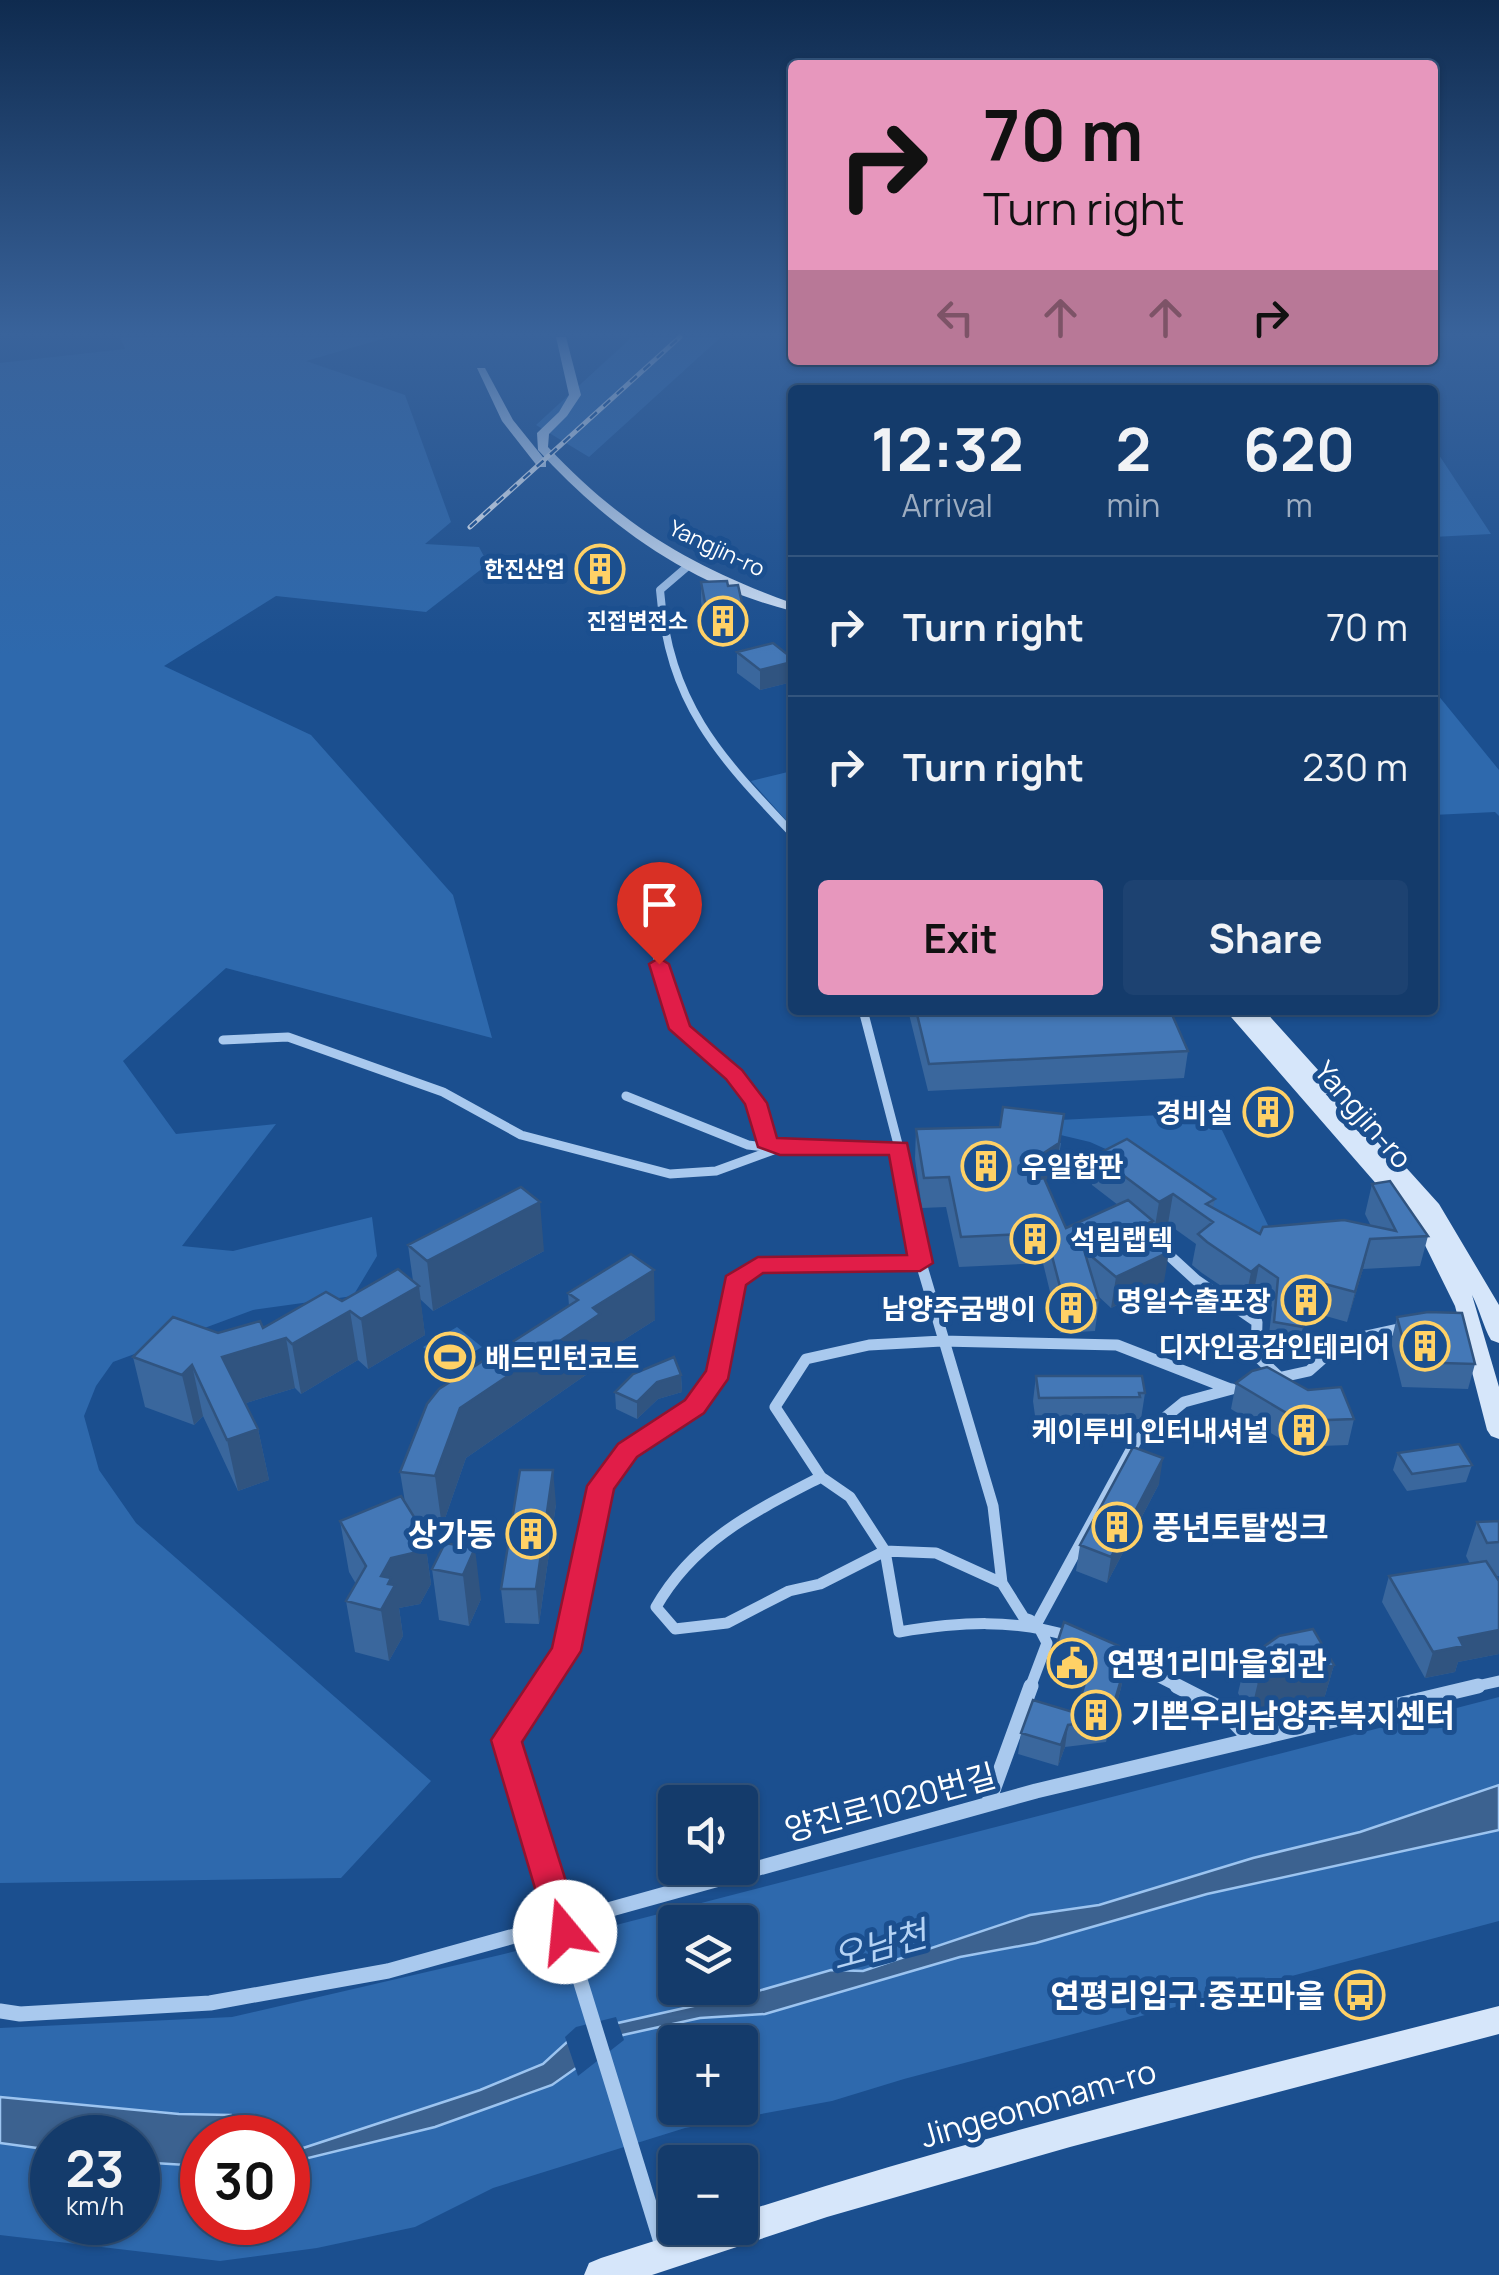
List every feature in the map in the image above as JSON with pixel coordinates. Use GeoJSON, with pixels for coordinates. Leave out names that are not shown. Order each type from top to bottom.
{"type":"FeatureCollection","features":[{"type":"Feature","properties":{"kind":"main road","name":"Yangjin-ro"},"geometry":{"type":"LineString","coordinates":[[541,443],[580,492],[682,569],[788,606]]}},
{"type":"Feature","properties":{"kind":"main road","name":"Yangjin-ro"},"geometry":{"type":"LineString","coordinates":[[526,444],[578,503],[626,543],[788,615]]}},
{"type":"Feature","properties":{"kind":"main road","name":"Yangjin-ro"},"geometry":{"type":"LineString","coordinates":[[1238,1015],[1428,1230],[1453,1274],[1461,1319],[1499,1430]]}},
{"type":"Feature","properties":{"kind":"main road","name":"Yangjin-ro"},"geometry":{"type":"LineString","coordinates":[[1258,1015],[1432,1210],[1490,1308],[1499,1335]]}},
{"type":"Feature","properties":{"kind":"main road","name":"Jingeononam-ro"},"geometry":{"type":"LineString","coordinates":[[601,2275],[1070,2131],[1499,2020]]}},
{"type":"Feature","properties":{"kind":"street"},"geometry":{"type":"LineString","coordinates":[[682,569],[660,590],[673,677],[713,748],[788,829]]}},
{"type":"Feature","properties":{"kind":"street"},"geometry":{"type":"LineString","coordinates":[[642,872],[659,964],[680,1029],[734,1074],[756,1103],[766,1142],[780,1148]]}},
{"type":"Feature","properties":{"kind":"street"},"geometry":{"type":"LineString","coordinates":[[864,1015],[899,1148],[920,1263],[994,1506],[1002,1583],[1024,1618],[1181,1685],[1222,1709],[1251,1740]]}},
{"type":"Feature","properties":{"kind":"street"},"geometry":{"type":"LineString","coordinates":[[224,1040],[288,1037],[444,1092],[521,1135],[670,1174],[716,1171],[780,1148]]}},
{"type":"Feature","properties":{"kind":"street"},"geometry":{"type":"LineString","coordinates":[[626,1096],[748,1145],[899,1148]]}},
{"type":"Feature","properties":{"kind":"street"},"geometry":{"type":"LineString","coordinates":[[1151,1240],[1196,1280],[1258,1322],[1256,1355],[1279,1377]]}},
{"type":"Feature","properties":{"kind":"street"},"geometry":{"type":"LineString","coordinates":[[664,2253],[506,1740],[566,1651],[600,1486],[628,1450],[694,1406],[718,1373],[734,1282],[758,1265],[920,1263]]}},
{"type":"Feature","properties":{"kind":"street"},"geometry":{"type":"LineString","coordinates":[[1037,1623],[1136,1440],[1184,1402],[1309,1371],[1343,1341],[1421,1325]]}},
{"type":"Feature","properties":{"kind":"street"},"geometry":{"type":"LineString","coordinates":[[1037,1623],[960,1622],[899,1632],[884,1551],[850,1496],[820,1478],[775,1406],[806,1359],[869,1345],[942,1341],[1117,1345],[1242,1386]]}},
{"type":"Feature","properties":{"kind":"street"},"geometry":{"type":"LineString","coordinates":[[820,1478],[710,1537],[671,1576],[656,1607],[675,1628],[686,1630],[728,1623],[788,1591],[820,1584],[884,1551],[936,1553],[1002,1583]]}},
{"type":"Feature","properties":{"kind":"street"},"geometry":{"type":"LineString","coordinates":[[988,1804],[1047,1643],[1037,1623]]}},
{"type":"Feature","properties":{"kind":"street","name":"양진로1020번길"},"geometry":{"type":"LineString","coordinates":[[0,2011],[20,2014],[210,2003],[388,1970],[563,1927],[988,1804],[1499,1681]]}},
{"type":"Feature","properties":{"kind":"shaded area"},"geometry":{"type":"Polygon","coordinates":[[[0,443],[422,443],[451,522],[425,544],[479,547],[488,564],[426,612],[276,596],[164,666],[311,735],[453,895],[492,1038],[226,968],[123,1061],[176,1134],[276,1124],[182,1246],[233,1251],[372,1217],[377,1256],[353,1296],[253,1310],[113,1362],[96,1386],[84,1416],[99,1470],[136,1523],[431,1781],[341,1878],[0,1883],[0,443]]]}},
{"type":"Feature","properties":{"kind":"shaded area"},"geometry":{"type":"Polygon","coordinates":[[[566,443],[604,443],[589,457],[566,443]]]}},
{"type":"Feature","properties":{"kind":"shaded area"},"geometry":{"type":"Polygon","coordinates":[[[1438,455],[1439,455],[1491,534],[1438,537],[1438,455]]]}},
{"type":"Feature","properties":{"kind":"shaded area"},"geometry":{"type":"Polygon","coordinates":[[[1438,695],[1499,770],[1499,816],[1495,812],[1438,815],[1438,695]]]}},
{"type":"Feature","properties":{"kind":"shaded area"},"geometry":{"type":"Polygon","coordinates":[[[788,772],[788,823],[751,781],[788,772]]]}},
{"type":"Feature","properties":{"kind":"shaded area"},"geometry":{"type":"Polygon","coordinates":[[[1182,1114],[1208,1117],[1220,1126],[1278,1246],[1128,1159],[1090,1142],[1027,1127],[1059,1120],[1182,1114]]]}},
{"type":"Feature","properties":{"kind":"shaded area","name":"배드민턴코트"},"geometry":{"type":"Polygon","coordinates":[[[457,1327],[482,1347],[448,1367],[423,1347],[457,1327]]]}},
{"type":"Feature","properties":{"kind":"shaded area"},"geometry":{"type":"Polygon","coordinates":[[[1499,1697],[1499,1921],[832,2101],[758,2115],[758,2025],[658,2025],[658,2125],[701,2125],[493,2188],[415,2227],[317,2248],[220,2261],[85,2245],[160,2245],[160,2115],[30,2115],[30,2239],[0,2235],[0,2028],[232,2017],[658,1914],[658,2005],[758,2005],[758,1905],[694,1905],[1499,1697]]]}},
{"type":"Feature","properties":{"kind":"shaded area","name":"오남천"},"geometry":{"type":"Polygon","coordinates":[[[1499,1785],[1499,1830],[1207,1894],[1036,1943],[960,1957],[765,2014],[658,2025],[623,2035],[552,2085],[435,2127],[310,2158],[310,2146],[480,2090],[543,2064],[578,2032],[698,2005],[758,2005],[758,1991],[831,1970],[863,1971],[1030,1915],[1099,1905],[1253,1858],[1360,1832],[1499,1785]]]}},
{"type":"Feature","properties":{"kind":"shaded area"},"geometry":{"type":"Polygon","coordinates":[[[0,2097],[179,2114],[231,2115],[180,2115],[180,2165],[160,2163],[160,2115],[30,2115],[30,2147],[0,2143],[0,2097]]]}},
{"type":"Feature","properties":{"kind":"pier"},"geometry":{"type":"Polygon","coordinates":[[[616,2017],[624,2040],[578,2076],[565,2037],[576,2027],[616,2017]]]}},
{"type":"Feature","properties":{"kind":"building"},"geometry":{"type":"Polygon","coordinates":[[[727,581],[728,586],[738,585],[745,616],[708,618],[701,582],[727,581]]]}},
{"type":"Feature","properties":{"kind":"building"},"geometry":{"type":"Polygon","coordinates":[[[773,643],[788,655],[788,663],[760,670],[737,652],[773,643]]]}},
{"type":"Feature","properties":{"kind":"building"},"geometry":{"type":"Polygon","coordinates":[[[917,1015],[1172,1015],[1188,1051],[929,1064],[917,1015]]]}},
{"type":"Feature","properties":{"kind":"building"},"geometry":{"type":"Polygon","coordinates":[[[1003,1107],[1064,1114],[1059,1143],[1036,1158],[1040,1179],[1044,1178],[1066,1228],[1128,1200],[1153,1221],[1140,1227],[1169,1252],[1116,1277],[1084,1250],[1099,1300],[1064,1302],[1046,1233],[961,1237],[949,1177],[924,1178],[916,1129],[1000,1127],[1003,1107]]]}},
{"type":"Feature","properties":{"kind":"building"},"geometry":{"type":"Polygon","coordinates":[[[1127,1139],[1215,1199],[1206,1204],[1260,1234],[1263,1227],[1344,1220],[1396,1231],[1372,1184],[1390,1181],[1428,1236],[1370,1239],[1355,1292],[1314,1281],[1307,1284],[1303,1327],[1274,1322],[1278,1278],[1259,1265],[1251,1272],[1207,1242],[1198,1234],[1213,1222],[1173,1194],[1159,1202],[1096,1155],[1127,1139]]]}},
{"type":"Feature","properties":{"kind":"building"},"geometry":{"type":"Polygon","coordinates":[[[521,1187],[540,1202],[427,1261],[408,1245],[521,1187]]]}},
{"type":"Feature","properties":{"kind":"building"},"geometry":{"type":"Polygon","coordinates":[[[631,1254],[654,1270],[593,1308],[600,1314],[460,1408],[435,1476],[400,1472],[427,1404],[439,1389],[578,1300],[568,1293],[631,1254]]]}},
{"type":"Feature","properties":{"kind":"building"},"geometry":{"type":"Polygon","coordinates":[[[398,1269],[419,1286],[361,1319],[350,1311],[292,1344],[286,1338],[222,1357],[258,1429],[227,1440],[192,1365],[182,1375],[133,1357],[173,1317],[218,1333],[260,1321],[263,1328],[326,1292],[342,1301],[398,1269]]]}},
{"type":"Feature","properties":{"kind":"building"},"geometry":{"type":"Polygon","coordinates":[[[1428,1312],[1462,1313],[1475,1364],[1409,1362],[1397,1317],[1428,1312]]]}},
{"type":"Feature","properties":{"kind":"building"},"geometry":{"type":"Polygon","coordinates":[[[674,1357],[681,1375],[657,1382],[637,1402],[615,1392],[633,1374],[674,1357]]]}},
{"type":"Feature","properties":{"kind":"building"},"geometry":{"type":"Polygon","coordinates":[[[1267,1367],[1308,1390],[1341,1387],[1354,1419],[1300,1421],[1236,1383],[1252,1371],[1267,1367]]]}},
{"type":"Feature","properties":{"kind":"building"},"geometry":{"type":"Polygon","coordinates":[[[1036,1376],[1142,1376],[1145,1393],[1139,1393],[1140,1397],[1039,1398],[1036,1376]]]}},
{"type":"Feature","properties":{"kind":"building"},"geometry":{"type":"Polygon","coordinates":[[[1459,1444],[1472,1465],[1412,1474],[1398,1453],[1459,1444]]]}},
{"type":"Feature","properties":{"kind":"building"},"geometry":{"type":"Polygon","coordinates":[[[1133,1447],[1163,1458],[1111,1557],[1080,1545],[1133,1447]]]}},
{"type":"Feature","properties":{"kind":"building"},"geometry":{"type":"Polygon","coordinates":[[[520,1470],[553,1470],[536,1589],[501,1589],[520,1470]]]}},
{"type":"Feature","properties":{"kind":"building"},"geometry":{"type":"Polygon","coordinates":[[[401,1496],[424,1533],[413,1553],[391,1558],[381,1576],[391,1578],[388,1584],[395,1585],[381,1610],[346,1601],[366,1566],[340,1521],[401,1496]]]}},
{"type":"Feature","properties":{"kind":"building"},"geometry":{"type":"Polygon","coordinates":[[[1499,1521],[1499,1542],[1487,1543],[1477,1522],[1499,1521]]]}},
{"type":"Feature","properties":{"kind":"building"},"geometry":{"type":"Polygon","coordinates":[[[445,1543],[475,1548],[463,1575],[432,1569],[445,1543]]]}},
{"type":"Feature","properties":{"kind":"building"},"geometry":{"type":"Polygon","coordinates":[[[1486,1561],[1499,1581],[1499,1630],[1459,1638],[1463,1646],[1433,1652],[1389,1576],[1486,1561]]]}},
{"type":"Feature","properties":{"kind":"building"},"geometry":{"type":"Polygon","coordinates":[[[1064,1622],[1119,1646],[1114,1663],[1125,1666],[1109,1720],[1068,1725],[1061,1745],[1021,1733],[1033,1700],[1076,1713],[1090,1666],[1053,1656],[1064,1622]]]}},
{"type":"Feature","properties":{"kind":"building"},"geometry":{"type":"Polygon","coordinates":[[[1313,1629],[1334,1665],[1258,1682],[1246,1659],[1279,1636],[1313,1629]]]}},
{"type":"Feature","properties":{"kind":"railway"},"geometry":{"type":"LineString","coordinates":[[470,527],[563,443]]}},
{"type":"Feature","properties":{"kind":"place","name":"한진산업"},"geometry":{"type":"Point","coordinates":[600,569]}},
{"type":"Feature","properties":{"kind":"place","name":"진접변전소"},"geometry":{"type":"Point","coordinates":[723,621]}},
{"type":"Feature","properties":{"kind":"place","name":"경비실"},"geometry":{"type":"Point","coordinates":[1268,1112]}},
{"type":"Feature","properties":{"kind":"place","name":"우일합판"},"geometry":{"type":"Point","coordinates":[986,1166]}},
{"type":"Feature","properties":{"kind":"place","name":"석림랩텍"},"geometry":{"type":"Point","coordinates":[1035,1239]}},
{"type":"Feature","properties":{"kind":"place","name":"명일수출포장"},"geometry":{"type":"Point","coordinates":[1306,1300]}},
{"type":"Feature","properties":{"kind":"place","name":"남양주굼뱅이"},"geometry":{"type":"Point","coordinates":[1071,1308]}},
{"type":"Feature","properties":{"kind":"place","name":"디자인공감인테리어"},"geometry":{"type":"Point","coordinates":[1425,1346]}},
{"type":"Feature","properties":{"kind":"place","name":"배드민턴코트"},"geometry":{"type":"Point","coordinates":[450,1357]}},
{"type":"Feature","properties":{"kind":"place","name":"케이투비 인터내셔널"},"geometry":{"type":"Point","coordinates":[1304,1430]}},
{"type":"Feature","properties":{"kind":"place","name":"풍년토탈씽크"},"geometry":{"type":"Point","coordinates":[1117,1527]}},
{"type":"Feature","properties":{"kind":"place","name":"상가동"},"geometry":{"type":"Point","coordinates":[531,1534]}},
{"type":"Feature","properties":{"kind":"place","name":"연평1리마을회관"},"geometry":{"type":"Point","coordinates":[1072,1663]}},
{"type":"Feature","properties":{"kind":"place","name":"기쁜우리남양주복지센터"},"geometry":{"type":"Point","coordinates":[1096,1715]}},
{"type":"Feature","properties":{"kind":"place","name":"연평리입구.중포마을"},"geometry":{"type":"Point","coordinates":[1360,1995]}},
{"type":"Feature","properties":{"kind":"route"},"geometry":{"type":"LineString","coordinates":[[565,1932],[506,1740],[566,1651],[600,1486],[628,1450],[694,1406],[718,1373],[734,1282],[758,1265],[920,1263],[899,1148],[780,1148],[766,1142],[756,1103],[734,1074],[680,1029],[659,964]]}}]}
